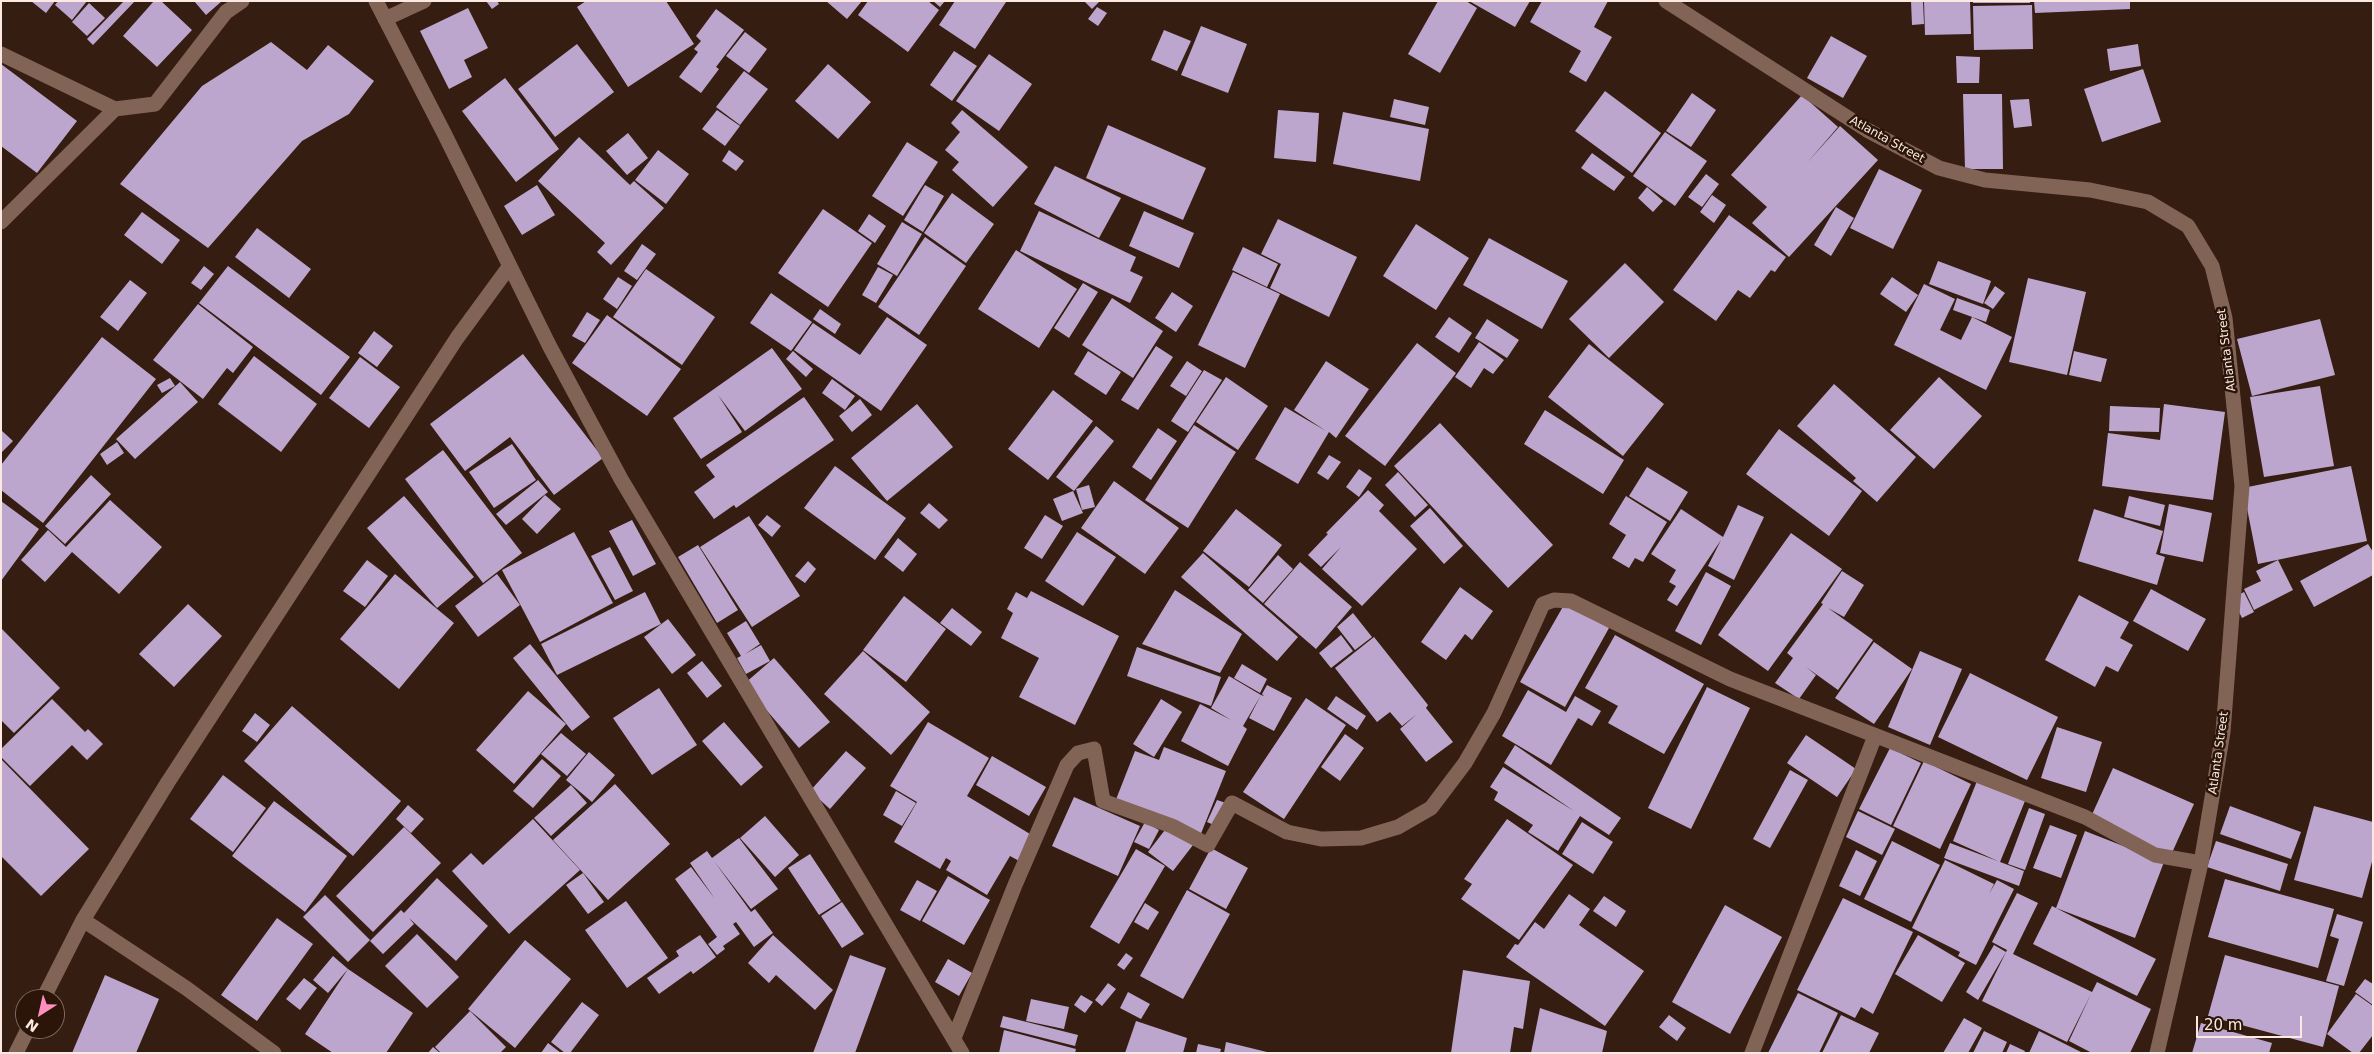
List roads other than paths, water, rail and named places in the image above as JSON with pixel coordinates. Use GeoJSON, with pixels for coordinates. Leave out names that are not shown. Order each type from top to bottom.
{"type":"FeatureCollection","features":[{"type":"Feature","properties":{"kind":"street"},"geometry":{"type":"LineString","coordinates":[[1,54],[115,109],[155,104],[226,12],[242,1]]}},
{"type":"Feature","properties":{"kind":"street"},"geometry":{"type":"LineString","coordinates":[[376,1],[492,229],[509,267],[621,479],[962,1053]]}},
{"type":"Feature","properties":{"kind":"street"},"geometry":{"type":"LineString","coordinates":[[386,19],[424,1]]}},
{"type":"Feature","properties":{"kind":"street","name":"Atlanta Street"},"geometry":{"type":"LineString","coordinates":[[1666,1],[1867,130],[1939,168],[1985,180],[2090,190],[2148,202],[2188,226],[2212,266],[2225,318],[2242,486],[2223,732],[2201,863],[2157,1053]]}},
{"type":"Feature","properties":{"kind":"street"},"geometry":{"type":"LineString","coordinates":[[1,222],[115,109]]}},
{"type":"Feature","properties":{"kind":"street"},"geometry":{"type":"LineString","coordinates":[[48,989],[83,920],[168,782],[446,355],[509,267]]}},
{"type":"Feature","properties":{"kind":"street"},"geometry":{"type":"LineString","coordinates":[[954,1038],[1015,885],[1067,765],[1078,753],[1094,749],[1103,801],[1172,826],[1208,845],[1232,803],[1287,832],[1322,839],[1361,838],[1398,826],[1431,808],[1465,763],[1494,713],[1543,604],[1554,600],[1571,601],[1730,679],[2085,816],[2155,855],[2201,863]]}},
{"type":"Feature","properties":{"kind":"street"},"geometry":{"type":"LineString","coordinates":[[1752,1053],[1874,736]]}},
{"type":"Feature","properties":{"kind":"street"},"geometry":{"type":"LineString","coordinates":[[83,920],[186,988],[274,1053]]}},
{"type":"Feature","properties":{"kind":"street"},"geometry":{"type":"LineString","coordinates":[[16,1053],[23,1039]]}}]}
